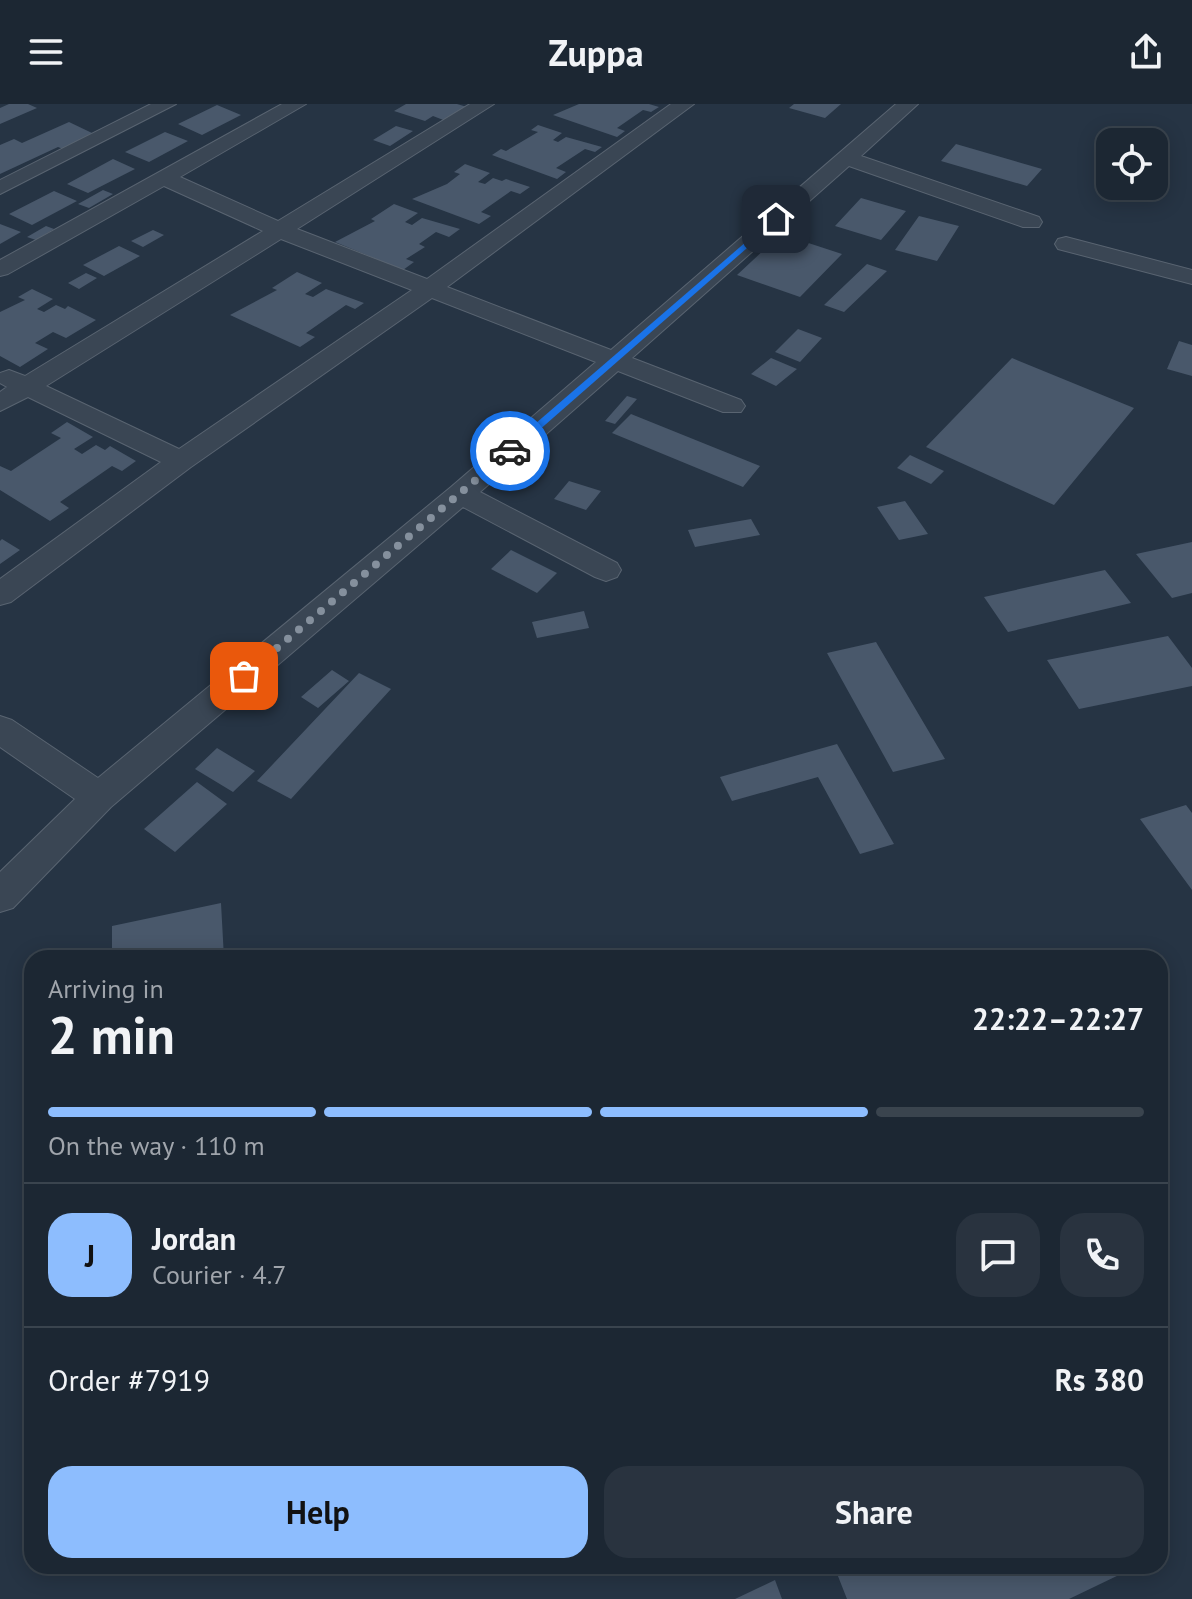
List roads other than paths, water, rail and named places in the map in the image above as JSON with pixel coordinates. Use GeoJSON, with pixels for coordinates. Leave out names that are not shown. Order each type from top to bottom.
{"type":"FeatureCollection","features":[{"type":"Feature","properties":{"kind":"street"},"geometry":{"type":"LineString","coordinates":[[0,188],[166,104]]}},
{"type":"Feature","properties":{"kind":"street"},"geometry":{"type":"LineString","coordinates":[[0,269],[296,104]]}},
{"type":"Feature","properties":{"kind":"street"},"geometry":{"type":"LineString","coordinates":[[0,403],[484,104]]}},
{"type":"Feature","properties":{"kind":"street"},"geometry":{"type":"LineString","coordinates":[[0,896],[99,797],[461,494],[908,104]]}},
{"type":"Feature","properties":{"kind":"street"},"geometry":{"type":"LineString","coordinates":[[0,594],[181,461],[430,288],[678,105]]}},
{"type":"Feature","properties":{"kind":"street"},"geometry":{"type":"LineString","coordinates":[[846,158],[1031,222]]}},
{"type":"Feature","properties":{"kind":"street"},"geometry":{"type":"LineString","coordinates":[[162,177],[281,231],[732,406]]}},
{"type":"Feature","properties":{"kind":"street"},"geometry":{"type":"LineString","coordinates":[[1066,244],[1117,259],[1137,260],[1192,277]]}},
{"type":"Feature","properties":{"kind":"street"},"geometry":{"type":"LineString","coordinates":[[1117,259],[1132,274],[1192,293]]}},
{"type":"Feature","properties":{"kind":"street"},"geometry":{"type":"LineString","coordinates":[[0,374],[181,461]]}},
{"type":"Feature","properties":{"kind":"street"},"geometry":{"type":"LineString","coordinates":[[461,494],[606,570]]}},
{"type":"Feature","properties":{"kind":"street"},"geometry":{"type":"LineString","coordinates":[[0,729],[99,797]]}}]}
